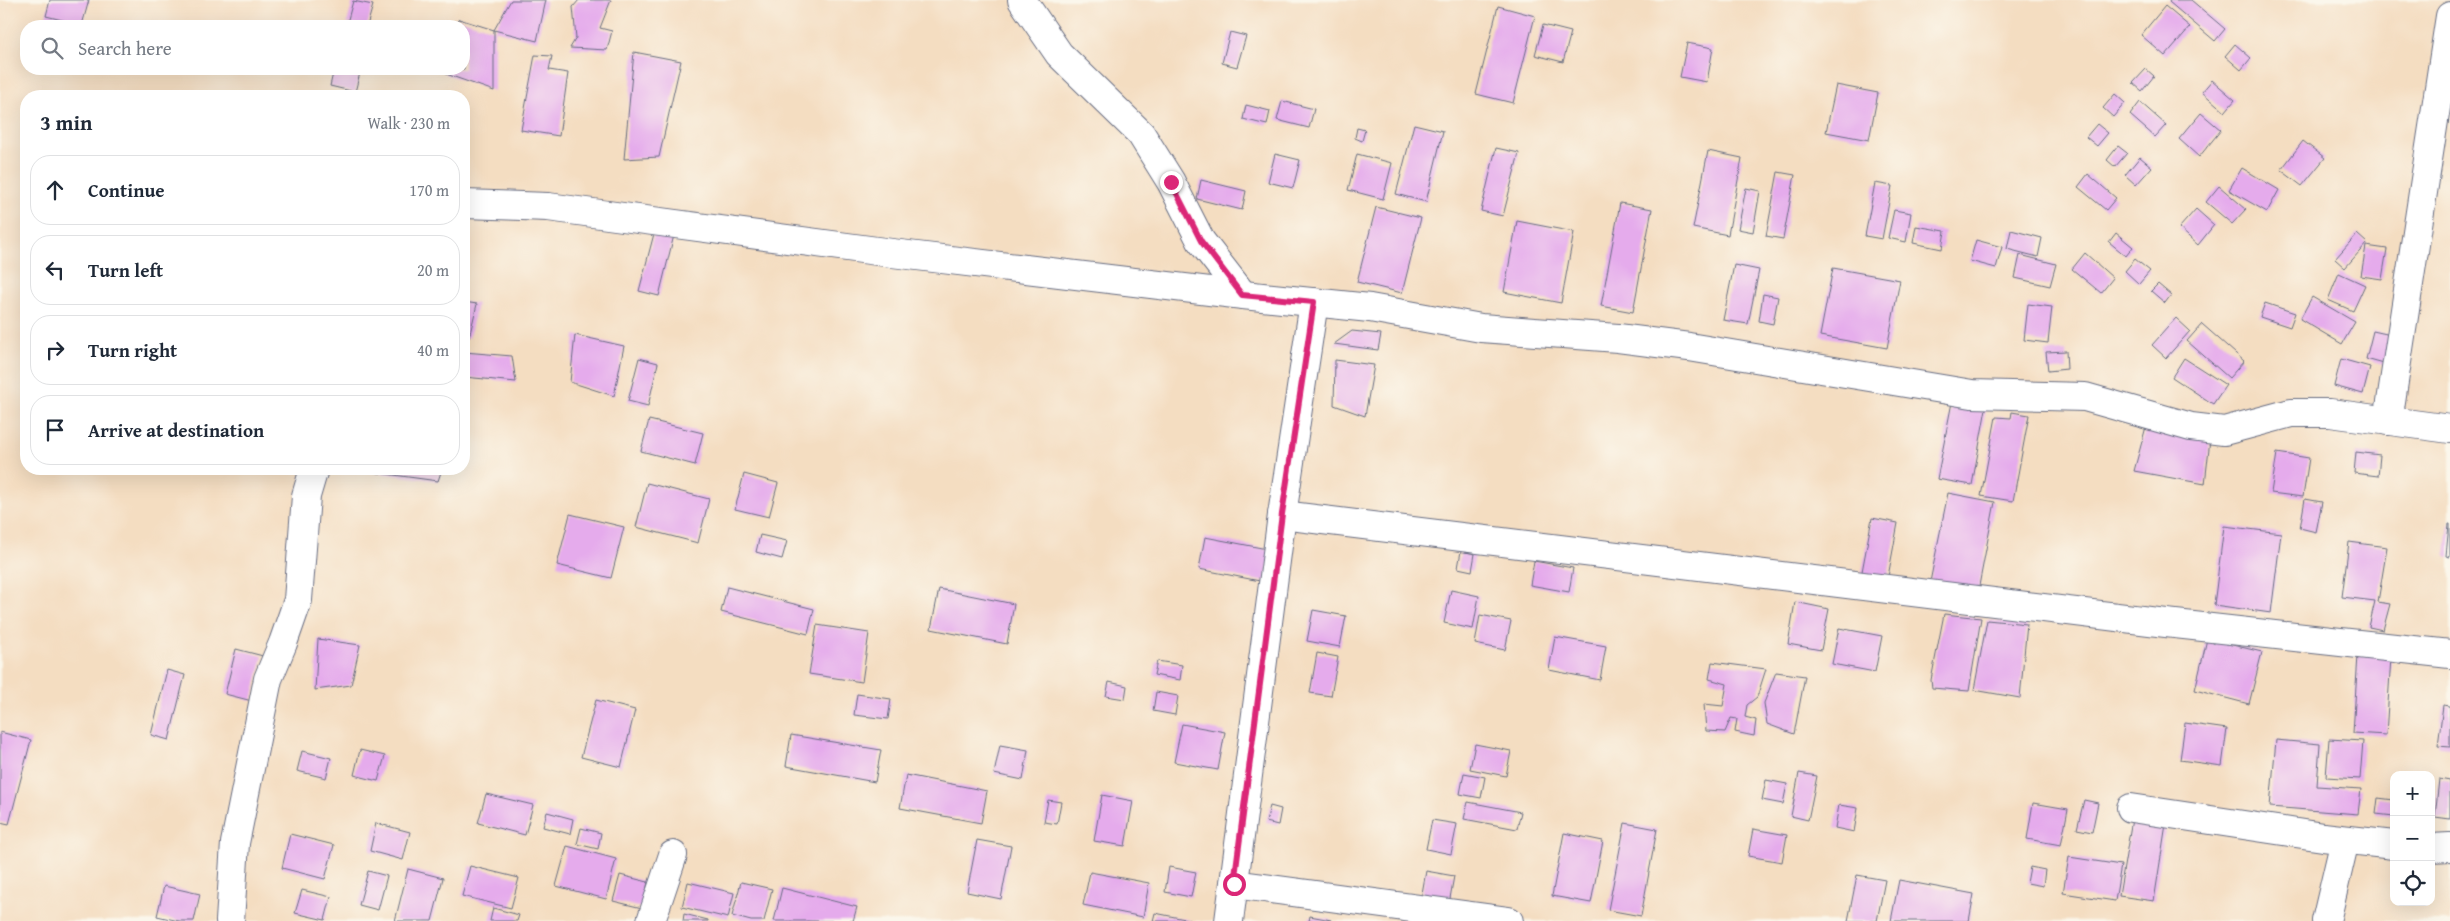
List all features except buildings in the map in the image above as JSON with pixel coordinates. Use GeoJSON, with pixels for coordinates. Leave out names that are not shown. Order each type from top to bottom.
{"type":"FeatureCollection","features":[{"type":"Feature","properties":{"kind":"street"},"geometry":{"type":"LineString","coordinates":[[1022,0],[1059,54],[1141,134],[1171,182],[1201,241],[1242,295]]}},
{"type":"Feature","properties":{"kind":"street"},"geometry":{"type":"LineString","coordinates":[[2388,421],[2450,16]]}},
{"type":"Feature","properties":{"kind":"street"},"geometry":{"type":"LineString","coordinates":[[470,204],[548,207],[892,253],[1242,295],[1370,308],[1481,328],[1618,338],[1689,347],[1972,394],[2085,398],[2190,427],[2224,431],[2291,413],[2330,414],[2450,429]]}},
{"type":"Feature","properties":{"kind":"street"},"geometry":{"type":"LineString","coordinates":[[1229,921],[1282,514],[1314,302]]}},
{"type":"Feature","properties":{"kind":"street"},"geometry":{"type":"LineString","coordinates":[[230,921],[236,843],[268,679],[298,600],[306,496],[312,475]]}},
{"type":"Feature","properties":{"kind":"street"},"geometry":{"type":"LineString","coordinates":[[1282,514],[2156,621],[2450,654]]}},
{"type":"Feature","properties":{"kind":"street"},"geometry":{"type":"LineString","coordinates":[[2131,808],[2346,840],[2390,845]]}},
{"type":"Feature","properties":{"kind":"street"},"geometry":{"type":"LineString","coordinates":[[2326,921],[2346,840]]}},
{"type":"Feature","properties":{"kind":"street"},"geometry":{"type":"LineString","coordinates":[[2435,848],[2450,848]]}},
{"type":"Feature","properties":{"kind":"street"},"geometry":{"type":"LineString","coordinates":[[651,921],[673,855]]}},
{"type":"Feature","properties":{"kind":"street"},"geometry":{"type":"LineString","coordinates":[[1234,884],[1510,921]]}},
{"type":"Feature","properties":{"kind":"route"},"geometry":{"type":"LineString","coordinates":[[1171,182],[1201,241],[1242,295],[1314,302],[1282,514],[1234,884]]}}]}
